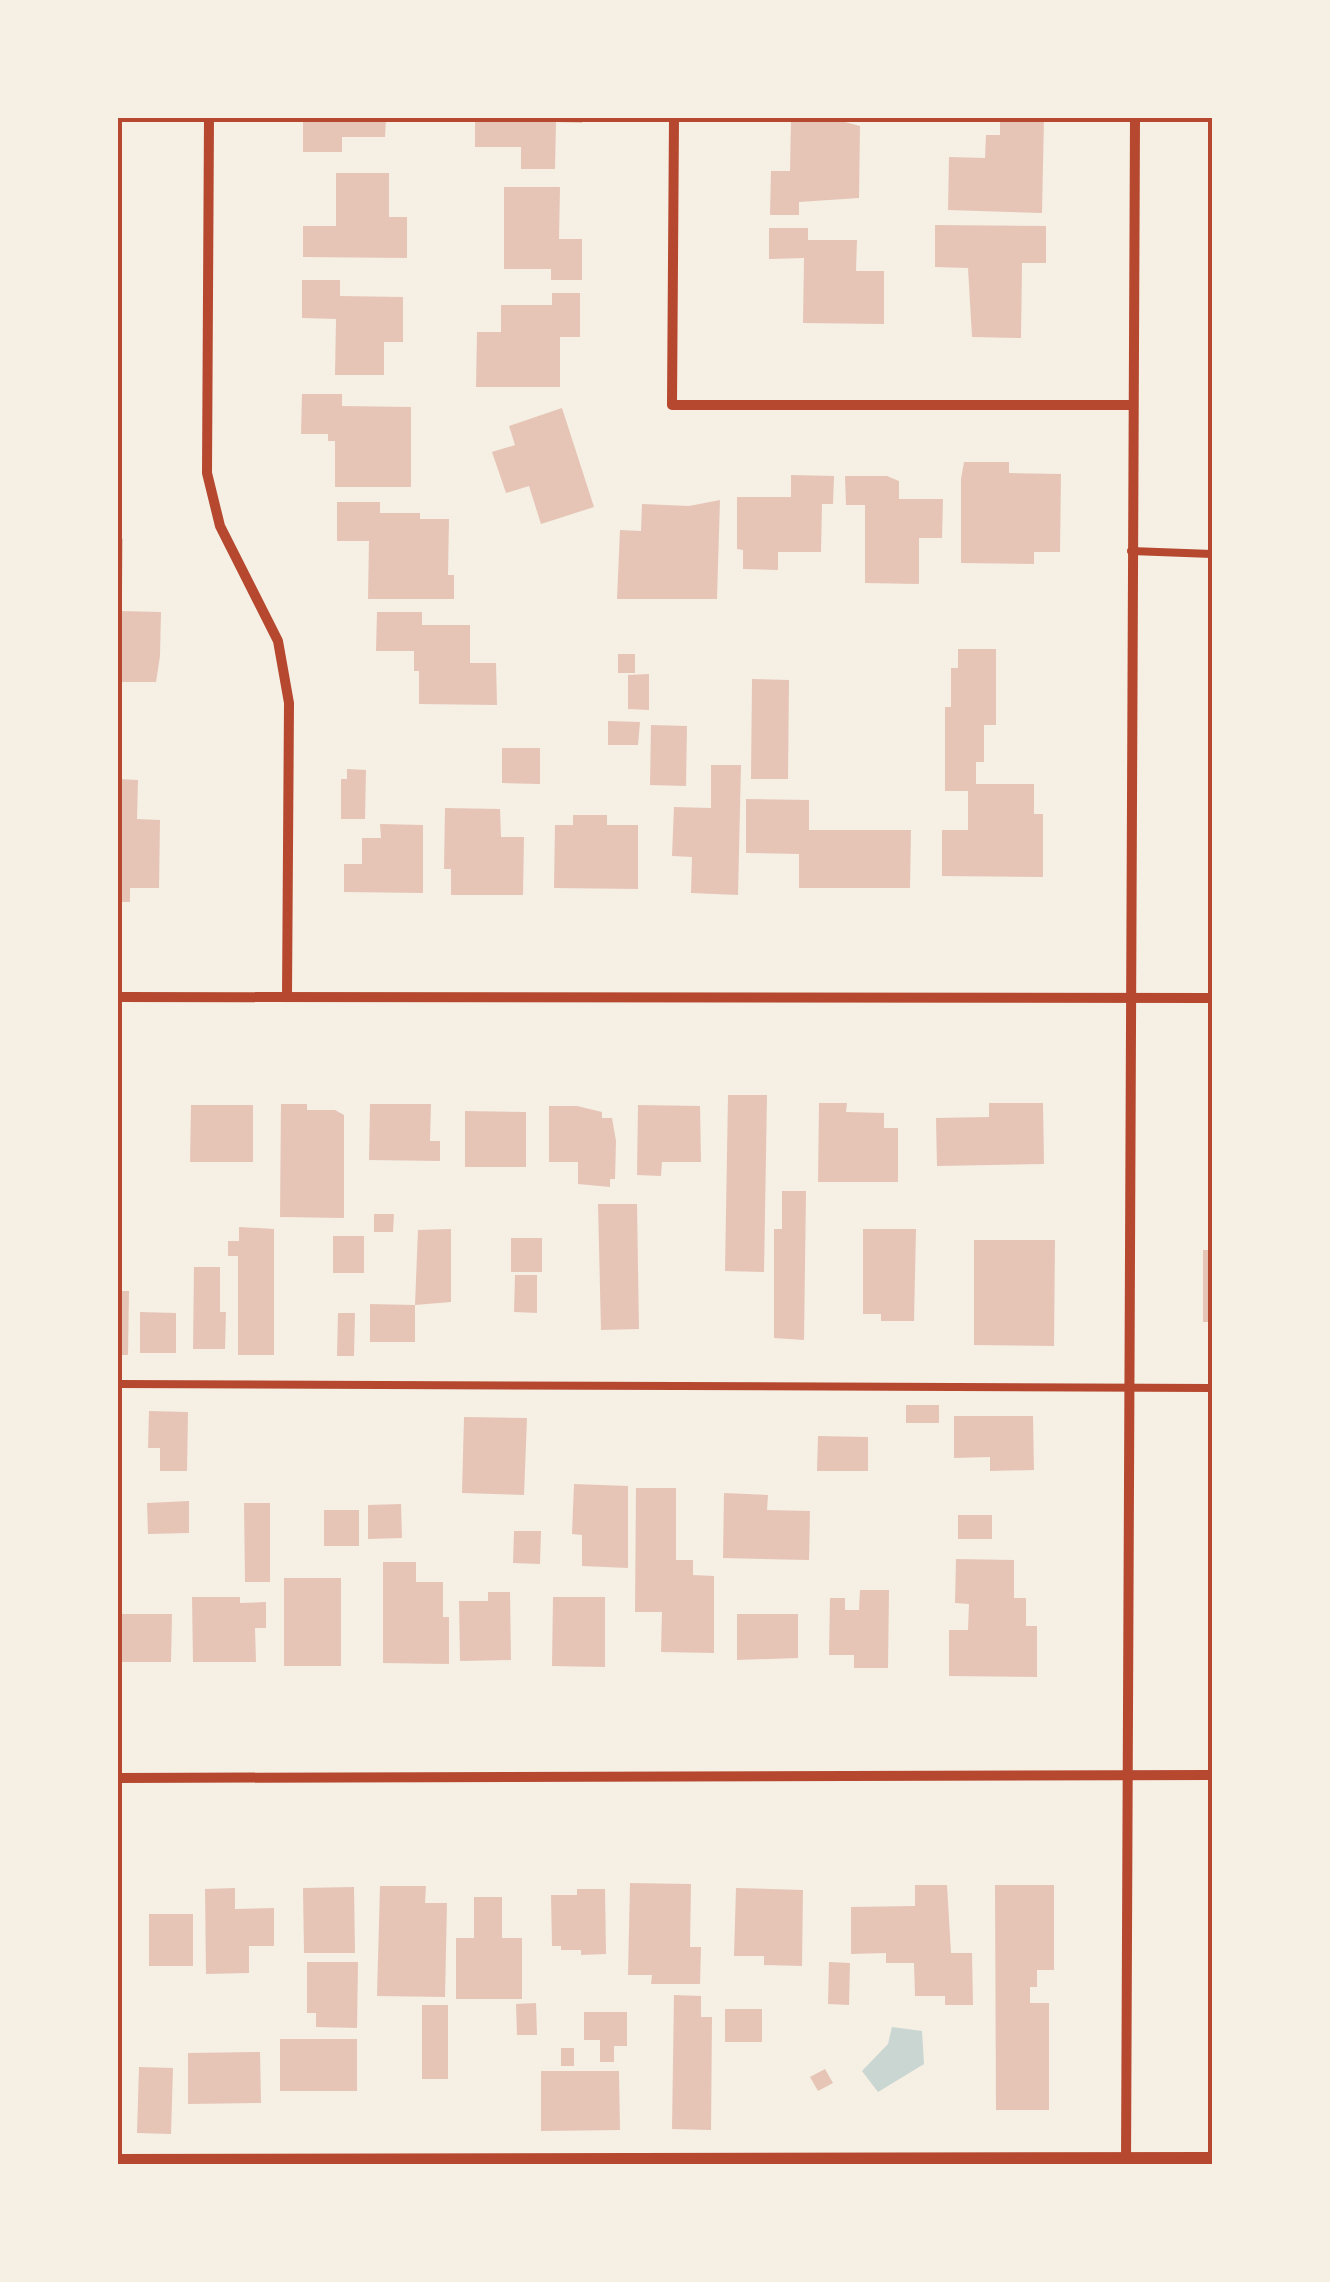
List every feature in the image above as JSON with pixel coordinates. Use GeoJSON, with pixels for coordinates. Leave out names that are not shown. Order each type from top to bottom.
{"type":"FeatureCollection","features":[{"type":"Feature","properties":{"kind":"street"},"geometry":{"type":"LineString","coordinates":[[209,118],[206,472],[220,526],[278,642],[289,703],[287,996]]}},
{"type":"Feature","properties":{"kind":"street"},"geometry":{"type":"LineString","coordinates":[[674,118],[672,405],[1131,405]]}},
{"type":"Feature","properties":{"kind":"street"},"geometry":{"type":"LineString","coordinates":[[1126,2160],[1135,118]]}},
{"type":"Feature","properties":{"kind":"street"},"geometry":{"type":"LineString","coordinates":[[118,997],[1212,998]]}},
{"type":"Feature","properties":{"kind":"street"},"geometry":{"type":"LineString","coordinates":[[118,1778],[1212,1775]]}},
{"type":"Feature","properties":{"kind":"lane"},"geometry":{"type":"LineString","coordinates":[[1131,551],[1212,554]]}},
{"type":"Feature","properties":{"kind":"lane"},"geometry":{"type":"LineString","coordinates":[[118,1384],[1212,1388]]}},
{"type":"Feature","properties":{"kind":"lane"},"geometry":{"type":"LineString","coordinates":[[118,2158],[1126,2160],[1212,2156]]}},
{"type":"Feature","properties":{"kind":"shaded area"},"geometry":{"type":"Polygon","coordinates":[[[892,2027],[922,2031],[924,2064],[878,2092],[862,2071],[888,2044],[892,2027]]]}},
{"type":"Feature","properties":{"kind":"building"},"geometry":{"type":"Polygon","coordinates":[[[303,118],[386,118],[385,137],[342,137],[342,152],[303,152],[303,118]]]}},
{"type":"Feature","properties":{"kind":"building"},"geometry":{"type":"Polygon","coordinates":[[[475,118],[582,118],[582,123],[556,122],[555,169],[521,169],[521,147],[475,147],[475,118]]]}},
{"type":"Feature","properties":{"kind":"building"},"geometry":{"type":"Polygon","coordinates":[[[1000,118],[1044,118],[1042,213],[948,210],[949,157],[985,158],[986,135],[1000,135],[1000,118]]]}},
{"type":"Feature","properties":{"kind":"building"},"geometry":{"type":"Polygon","coordinates":[[[791,121],[860,126],[859,198],[799,202],[799,215],[770,215],[771,171],[790,171],[791,121]]]}},
{"type":"Feature","properties":{"kind":"building"},"geometry":{"type":"Polygon","coordinates":[[[336,173],[389,173],[389,217],[407,217],[407,258],[303,257],[303,226],[336,226],[336,173]]]}},
{"type":"Feature","properties":{"kind":"building"},"geometry":{"type":"Polygon","coordinates":[[[504,187],[560,187],[559,239],[582,239],[582,280],[551,280],[551,269],[504,269],[504,187]]]}},
{"type":"Feature","properties":{"kind":"building"},"geometry":{"type":"Polygon","coordinates":[[[935,225],[1046,226],[1046,263],[1022,263],[1021,338],[972,337],[968,268],[935,267],[935,225]]]}},
{"type":"Feature","properties":{"kind":"building"},"geometry":{"type":"Polygon","coordinates":[[[769,228],[808,228],[808,240],[857,240],[856,271],[884,271],[884,324],[803,323],[804,258],[769,259],[769,228]]]}},
{"type":"Feature","properties":{"kind":"building"},"geometry":{"type":"Polygon","coordinates":[[[302,280],[340,280],[340,296],[403,297],[403,342],[384,342],[384,375],[335,375],[336,319],[302,318],[302,280]]]}},
{"type":"Feature","properties":{"kind":"building"},"geometry":{"type":"Polygon","coordinates":[[[552,293],[580,293],[580,337],[560,337],[560,387],[476,387],[477,332],[501,332],[501,305],[552,305],[552,293]]]}},
{"type":"Feature","properties":{"kind":"building"},"geometry":{"type":"Polygon","coordinates":[[[302,394],[342,394],[342,406],[411,407],[411,487],[335,487],[335,441],[328,441],[328,434],[301,434],[302,394]]]}},
{"type":"Feature","properties":{"kind":"building"},"geometry":{"type":"Polygon","coordinates":[[[562,408],[594,507],[541,524],[529,486],[506,493],[492,452],[515,445],[509,426],[562,408]]]}},
{"type":"Feature","properties":{"kind":"building"},"geometry":{"type":"Polygon","coordinates":[[[964,462],[1009,462],[1009,473],[1061,474],[1060,552],[1034,552],[1034,564],[961,563],[964,462]]]}},
{"type":"Feature","properties":{"kind":"building"},"geometry":{"type":"Polygon","coordinates":[[[791,475],[834,476],[833,504],[822,504],[821,552],[778,552],[778,570],[743,569],[743,550],[737,549],[737,497],[791,497],[791,475]]]}},
{"type":"Feature","properties":{"kind":"building"},"geometry":{"type":"Polygon","coordinates":[[[845,476],[887,476],[899,481],[899,499],[943,499],[942,538],[919,538],[919,584],[865,583],[865,505],[846,505],[845,476]]]}},
{"type":"Feature","properties":{"kind":"building"},"geometry":{"type":"Polygon","coordinates":[[[720,500],[717,599],[617,599],[620,530],[641,531],[642,504],[689,506],[720,500]]]}},
{"type":"Feature","properties":{"kind":"building"},"geometry":{"type":"Polygon","coordinates":[[[337,502],[380,502],[380,513],[420,513],[420,519],[449,519],[448,575],[454,575],[454,599],[368,599],[369,541],[337,541],[337,502]]]}},
{"type":"Feature","properties":{"kind":"building"},"geometry":{"type":"Polygon","coordinates":[[[118,538],[123,539],[122,592],[118,592],[118,538]]]}},
{"type":"Feature","properties":{"kind":"building"},"geometry":{"type":"Polygon","coordinates":[[[118,611],[161,612],[156,682],[118,682],[118,611]]]}},
{"type":"Feature","properties":{"kind":"building"},"geometry":{"type":"Polygon","coordinates":[[[377,612],[422,612],[422,625],[470,625],[470,663],[496,663],[497,705],[419,704],[419,671],[414,671],[414,651],[376,651],[377,612]]]}},
{"type":"Feature","properties":{"kind":"building"},"geometry":{"type":"Polygon","coordinates":[[[958,649],[996,649],[996,725],[984,725],[984,762],[976,762],[976,784],[1034,784],[1034,814],[1043,814],[1043,877],[942,876],[942,830],[968,830],[968,791],[945,791],[945,707],[951,707],[951,668],[958,668],[958,649]]]}},
{"type":"Feature","properties":{"kind":"building"},"geometry":{"type":"Polygon","coordinates":[[[618,654],[635,654],[635,673],[618,673],[618,654]]]}},
{"type":"Feature","properties":{"kind":"building"},"geometry":{"type":"Polygon","coordinates":[[[649,674],[649,710],[628,709],[628,675],[649,674]]]}},
{"type":"Feature","properties":{"kind":"building"},"geometry":{"type":"Polygon","coordinates":[[[752,679],[789,680],[788,779],[751,779],[752,679]]]}},
{"type":"Feature","properties":{"kind":"building"},"geometry":{"type":"Polygon","coordinates":[[[608,721],[640,722],[638,745],[608,745],[608,721]]]}},
{"type":"Feature","properties":{"kind":"building"},"geometry":{"type":"Polygon","coordinates":[[[651,725],[687,726],[686,786],[650,785],[651,725]]]}},
{"type":"Feature","properties":{"kind":"building"},"geometry":{"type":"Polygon","coordinates":[[[502,748],[540,748],[540,784],[502,783],[502,748]]]}},
{"type":"Feature","properties":{"kind":"building"},"geometry":{"type":"Polygon","coordinates":[[[711,765],[741,765],[738,895],[691,893],[692,857],[672,856],[674,807],[711,808],[711,765]]]}},
{"type":"Feature","properties":{"kind":"building"},"geometry":{"type":"Polygon","coordinates":[[[347,769],[366,770],[365,819],[341,819],[341,779],[347,779],[347,769]]]}},
{"type":"Feature","properties":{"kind":"building"},"geometry":{"type":"Polygon","coordinates":[[[118,779],[138,780],[137,819],[160,820],[159,888],[130,888],[130,902],[118,902],[118,779]]]}},
{"type":"Feature","properties":{"kind":"building"},"geometry":{"type":"Polygon","coordinates":[[[746,799],[809,800],[809,830],[911,830],[910,888],[799,888],[799,854],[746,853],[746,799]]]}},
{"type":"Feature","properties":{"kind":"building"},"geometry":{"type":"Polygon","coordinates":[[[445,808],[500,809],[501,837],[524,837],[523,895],[451,895],[451,869],[444,869],[445,808]]]}},
{"type":"Feature","properties":{"kind":"building"},"geometry":{"type":"Polygon","coordinates":[[[573,815],[607,815],[607,825],[638,825],[638,889],[554,888],[555,825],[573,825],[573,815]]]}},
{"type":"Feature","properties":{"kind":"building"},"geometry":{"type":"Polygon","coordinates":[[[380,824],[423,825],[423,893],[344,892],[344,864],[362,864],[362,838],[381,838],[380,824]]]}},
{"type":"Feature","properties":{"kind":"building"},"geometry":{"type":"Polygon","coordinates":[[[728,1095],[767,1095],[764,1272],[725,1271],[728,1095]]]}},
{"type":"Feature","properties":{"kind":"building"},"geometry":{"type":"Polygon","coordinates":[[[819,1103],[847,1103],[846,1112],[884,1113],[884,1128],[898,1128],[898,1182],[818,1182],[819,1103]]]}},
{"type":"Feature","properties":{"kind":"building"},"geometry":{"type":"Polygon","coordinates":[[[989,1103],[1043,1103],[1044,1164],[937,1166],[936,1118],[989,1117],[989,1103]]]}},
{"type":"Feature","properties":{"kind":"building"},"geometry":{"type":"Polygon","coordinates":[[[281,1104],[307,1104],[307,1110],[335,1110],[344,1115],[344,1218],[280,1217],[281,1104]]]}},
{"type":"Feature","properties":{"kind":"building"},"geometry":{"type":"Polygon","coordinates":[[[370,1104],[431,1104],[430,1141],[440,1141],[440,1161],[369,1160],[370,1104]]]}},
{"type":"Feature","properties":{"kind":"building"},"geometry":{"type":"Polygon","coordinates":[[[191,1105],[253,1105],[253,1162],[190,1162],[191,1105]]]}},
{"type":"Feature","properties":{"kind":"building"},"geometry":{"type":"Polygon","coordinates":[[[638,1105],[700,1106],[701,1162],[662,1162],[661,1176],[637,1175],[638,1105]]]}},
{"type":"Feature","properties":{"kind":"building"},"geometry":{"type":"Polygon","coordinates":[[[549,1106],[577,1106],[602,1112],[602,1118],[612,1118],[615,1179],[610,1179],[610,1187],[578,1184],[578,1162],[549,1162],[549,1106]]]}},
{"type":"Feature","properties":{"kind":"building"},"geometry":{"type":"Polygon","coordinates":[[[465,1111],[526,1112],[526,1167],[465,1167],[465,1111]]]}},
{"type":"Feature","properties":{"kind":"building"},"geometry":{"type":"Polygon","coordinates":[[[782,1191],[806,1191],[804,1340],[774,1338],[774,1229],[782,1229],[782,1191]]]}},
{"type":"Feature","properties":{"kind":"building"},"geometry":{"type":"Polygon","coordinates":[[[598,1204],[637,1204],[639,1329],[601,1330],[598,1204]]]}},
{"type":"Feature","properties":{"kind":"building"},"geometry":{"type":"Polygon","coordinates":[[[374,1214],[394,1214],[393,1232],[374,1232],[374,1214]]]}},
{"type":"Feature","properties":{"kind":"building"},"geometry":{"type":"Polygon","coordinates":[[[239,1227],[274,1229],[274,1355],[238,1355],[238,1256],[228,1256],[228,1241],[239,1241],[239,1227]]]}},
{"type":"Feature","properties":{"kind":"building"},"geometry":{"type":"Polygon","coordinates":[[[451,1229],[451,1302],[415,1305],[418,1230],[451,1229]]]}},
{"type":"Feature","properties":{"kind":"building"},"geometry":{"type":"Polygon","coordinates":[[[863,1229],[916,1229],[914,1321],[881,1321],[881,1314],[863,1314],[863,1229]]]}},
{"type":"Feature","properties":{"kind":"building"},"geometry":{"type":"Polygon","coordinates":[[[333,1236],[364,1236],[364,1273],[333,1273],[333,1236]]]}},
{"type":"Feature","properties":{"kind":"building"},"geometry":{"type":"Polygon","coordinates":[[[511,1238],[542,1238],[542,1272],[511,1272],[511,1238]]]}},
{"type":"Feature","properties":{"kind":"building"},"geometry":{"type":"Polygon","coordinates":[[[974,1240],[1055,1240],[1054,1346],[974,1345],[974,1240]]]}},
{"type":"Feature","properties":{"kind":"building"},"geometry":{"type":"Polygon","coordinates":[[[1203,1250],[1212,1250],[1212,1322],[1203,1322],[1203,1250]]]}},
{"type":"Feature","properties":{"kind":"building"},"geometry":{"type":"Polygon","coordinates":[[[194,1267],[220,1267],[220,1312],[226,1312],[225,1349],[193,1349],[194,1267]]]}},
{"type":"Feature","properties":{"kind":"building"},"geometry":{"type":"Polygon","coordinates":[[[515,1275],[537,1275],[537,1313],[514,1312],[515,1275]]]}},
{"type":"Feature","properties":{"kind":"building"},"geometry":{"type":"Polygon","coordinates":[[[118,1291],[129,1291],[128,1355],[118,1355],[118,1291]]]}},
{"type":"Feature","properties":{"kind":"building"},"geometry":{"type":"Polygon","coordinates":[[[370,1304],[415,1305],[415,1342],[370,1342],[370,1304]]]}},
{"type":"Feature","properties":{"kind":"building"},"geometry":{"type":"Polygon","coordinates":[[[140,1312],[176,1313],[176,1353],[140,1353],[140,1312]]]}},
{"type":"Feature","properties":{"kind":"building"},"geometry":{"type":"Polygon","coordinates":[[[338,1313],[355,1313],[354,1356],[337,1356],[338,1313]]]}},
{"type":"Feature","properties":{"kind":"building"},"geometry":{"type":"Polygon","coordinates":[[[906,1405],[939,1405],[939,1423],[906,1423],[906,1405]]]}},
{"type":"Feature","properties":{"kind":"building"},"geometry":{"type":"Polygon","coordinates":[[[149,1411],[188,1412],[187,1471],[160,1471],[160,1448],[148,1448],[149,1411]]]}},
{"type":"Feature","properties":{"kind":"building"},"geometry":{"type":"Polygon","coordinates":[[[954,1416],[1033,1416],[1034,1470],[990,1471],[990,1457],[954,1458],[954,1416]]]}},
{"type":"Feature","properties":{"kind":"building"},"geometry":{"type":"Polygon","coordinates":[[[464,1417],[527,1418],[524,1495],[462,1493],[464,1417]]]}},
{"type":"Feature","properties":{"kind":"building"},"geometry":{"type":"Polygon","coordinates":[[[818,1436],[868,1437],[868,1471],[817,1471],[818,1436]]]}},
{"type":"Feature","properties":{"kind":"building"},"geometry":{"type":"Polygon","coordinates":[[[574,1484],[628,1486],[628,1568],[582,1566],[582,1535],[572,1534],[574,1484]]]}},
{"type":"Feature","properties":{"kind":"building"},"geometry":{"type":"Polygon","coordinates":[[[636,1488],[676,1488],[676,1560],[693,1560],[693,1575],[714,1576],[714,1653],[661,1652],[662,1612],[635,1612],[636,1488]]]}},
{"type":"Feature","properties":{"kind":"building"},"geometry":{"type":"Polygon","coordinates":[[[724,1493],[768,1495],[767,1510],[810,1511],[809,1560],[723,1558],[724,1493]]]}},
{"type":"Feature","properties":{"kind":"building"},"geometry":{"type":"Polygon","coordinates":[[[189,1501],[189,1533],[148,1534],[147,1503],[189,1501]]]}},
{"type":"Feature","properties":{"kind":"building"},"geometry":{"type":"Polygon","coordinates":[[[244,1503],[270,1503],[270,1582],[245,1582],[244,1503]]]}},
{"type":"Feature","properties":{"kind":"building"},"geometry":{"type":"Polygon","coordinates":[[[401,1504],[402,1538],[368,1539],[368,1505],[401,1504]]]}},
{"type":"Feature","properties":{"kind":"building"},"geometry":{"type":"Polygon","coordinates":[[[324,1510],[359,1510],[359,1546],[324,1546],[324,1510]]]}},
{"type":"Feature","properties":{"kind":"building"},"geometry":{"type":"Polygon","coordinates":[[[958,1515],[992,1515],[992,1539],[958,1539],[958,1515]]]}},
{"type":"Feature","properties":{"kind":"building"},"geometry":{"type":"Polygon","coordinates":[[[514,1531],[541,1531],[540,1564],[513,1563],[514,1531]]]}},
{"type":"Feature","properties":{"kind":"building"},"geometry":{"type":"Polygon","coordinates":[[[956,1559],[1014,1560],[1014,1598],[1026,1598],[1026,1626],[1037,1626],[1037,1677],[949,1676],[949,1630],[968,1630],[969,1604],[955,1603],[956,1559]]]}},
{"type":"Feature","properties":{"kind":"building"},"geometry":{"type":"Polygon","coordinates":[[[383,1562],[416,1562],[416,1582],[443,1582],[443,1617],[449,1617],[449,1664],[383,1663],[383,1562]]]}},
{"type":"Feature","properties":{"kind":"building"},"geometry":{"type":"Polygon","coordinates":[[[284,1578],[341,1578],[341,1666],[284,1666],[284,1578]]]}},
{"type":"Feature","properties":{"kind":"building"},"geometry":{"type":"Polygon","coordinates":[[[860,1590],[889,1590],[888,1668],[854,1668],[854,1655],[829,1655],[830,1598],[845,1598],[845,1610],[859,1610],[860,1590]]]}},
{"type":"Feature","properties":{"kind":"building"},"geometry":{"type":"Polygon","coordinates":[[[488,1592],[510,1592],[511,1660],[460,1661],[459,1601],[488,1601],[488,1592]]]}},
{"type":"Feature","properties":{"kind":"building"},"geometry":{"type":"Polygon","coordinates":[[[192,1597],[240,1597],[240,1603],[266,1602],[266,1628],[255,1628],[256,1662],[193,1662],[192,1597]]]}},
{"type":"Feature","properties":{"kind":"building"},"geometry":{"type":"Polygon","coordinates":[[[553,1597],[605,1597],[605,1667],[552,1666],[553,1597]]]}},
{"type":"Feature","properties":{"kind":"building"},"geometry":{"type":"Polygon","coordinates":[[[118,1614],[172,1614],[171,1662],[118,1662],[118,1614]]]}},
{"type":"Feature","properties":{"kind":"building"},"geometry":{"type":"Polygon","coordinates":[[[737,1614],[798,1614],[798,1658],[737,1660],[737,1614]]]}},
{"type":"Feature","properties":{"kind":"building"},"geometry":{"type":"Polygon","coordinates":[[[630,1883],[691,1884],[690,1947],[701,1947],[700,1984],[651,1984],[652,1975],[628,1975],[630,1883]]]}},
{"type":"Feature","properties":{"kind":"building"},"geometry":{"type":"Polygon","coordinates":[[[915,1885],[947,1885],[951,1953],[972,1953],[973,2005],[945,2005],[945,1996],[915,1996],[914,1963],[886,1963],[886,1953],[851,1954],[851,1907],[915,1906],[915,1885]]]}},
{"type":"Feature","properties":{"kind":"building"},"geometry":{"type":"Polygon","coordinates":[[[995,1885],[1054,1885],[1054,1970],[1037,1970],[1037,1987],[1030,1987],[1030,2003],[1049,2003],[1049,2110],[996,2110],[995,1885]]]}},
{"type":"Feature","properties":{"kind":"building"},"geometry":{"type":"Polygon","coordinates":[[[380,1886],[426,1886],[425,1903],[447,1903],[445,1997],[377,1996],[380,1886]]]}},
{"type":"Feature","properties":{"kind":"building"},"geometry":{"type":"Polygon","coordinates":[[[354,1887],[355,1953],[304,1953],[303,1888],[354,1887]]]}},
{"type":"Feature","properties":{"kind":"building"},"geometry":{"type":"Polygon","coordinates":[[[235,1888],[235,1909],[274,1908],[274,1946],[249,1946],[249,1973],[206,1974],[205,1889],[235,1888]]]}},
{"type":"Feature","properties":{"kind":"building"},"geometry":{"type":"Polygon","coordinates":[[[736,1888],[803,1890],[802,1966],[764,1965],[764,1956],[734,1956],[736,1888]]]}},
{"type":"Feature","properties":{"kind":"building"},"geometry":{"type":"Polygon","coordinates":[[[577,1889],[605,1889],[606,1954],[581,1955],[581,1950],[552,1946],[551,1895],[577,1895],[577,1889]]]}},
{"type":"Feature","properties":{"kind":"building"},"geometry":{"type":"Polygon","coordinates":[[[474,1897],[502,1897],[502,1938],[522,1938],[522,1999],[456,1999],[456,1938],[474,1938],[474,1897]]]}},
{"type":"Feature","properties":{"kind":"building"},"geometry":{"type":"Polygon","coordinates":[[[149,1914],[193,1914],[193,1966],[149,1966],[149,1914]]]}},
{"type":"Feature","properties":{"kind":"building"},"geometry":{"type":"Polygon","coordinates":[[[307,1962],[358,1962],[357,2028],[316,2027],[316,2013],[307,2013],[307,1962]]]}},
{"type":"Feature","properties":{"kind":"building"},"geometry":{"type":"Polygon","coordinates":[[[829,1962],[850,1963],[849,2005],[828,2004],[829,1962]]]}},
{"type":"Feature","properties":{"kind":"building"},"geometry":{"type":"Polygon","coordinates":[[[674,1995],[701,1996],[701,2017],[712,2017],[711,2130],[672,2129],[674,1995]]]}},
{"type":"Feature","properties":{"kind":"building"},"geometry":{"type":"Polygon","coordinates":[[[536,2003],[537,2035],[517,2035],[516,2004],[536,2003]]]}},
{"type":"Feature","properties":{"kind":"building"},"geometry":{"type":"Polygon","coordinates":[[[422,2005],[448,2005],[448,2079],[422,2079],[422,2005]]]}},
{"type":"Feature","properties":{"kind":"building"},"geometry":{"type":"Polygon","coordinates":[[[725,2009],[762,2009],[762,2042],[725,2042],[725,2009]]]}},
{"type":"Feature","properties":{"kind":"building"},"geometry":{"type":"Polygon","coordinates":[[[584,2012],[627,2012],[627,2046],[614,2046],[614,2062],[600,2062],[600,2040],[584,2040],[584,2012]]]}},
{"type":"Feature","properties":{"kind":"building"},"geometry":{"type":"Polygon","coordinates":[[[280,2039],[357,2039],[357,2091],[280,2091],[280,2039]]]}},
{"type":"Feature","properties":{"kind":"building"},"geometry":{"type":"Polygon","coordinates":[[[561,2048],[574,2048],[574,2066],[561,2066],[561,2048]]]}},
{"type":"Feature","properties":{"kind":"building"},"geometry":{"type":"Polygon","coordinates":[[[260,2052],[261,2103],[188,2104],[188,2053],[260,2052]]]}},
{"type":"Feature","properties":{"kind":"building"},"geometry":{"type":"Polygon","coordinates":[[[139,2067],[173,2068],[171,2134],[137,2133],[139,2067]]]}},
{"type":"Feature","properties":{"kind":"building"},"geometry":{"type":"Polygon","coordinates":[[[825,2069],[833,2083],[818,2091],[810,2077],[825,2069]]]}},
{"type":"Feature","properties":{"kind":"building"},"geometry":{"type":"Polygon","coordinates":[[[541,2071],[619,2071],[620,2130],[541,2131],[541,2071]]]}}]}
